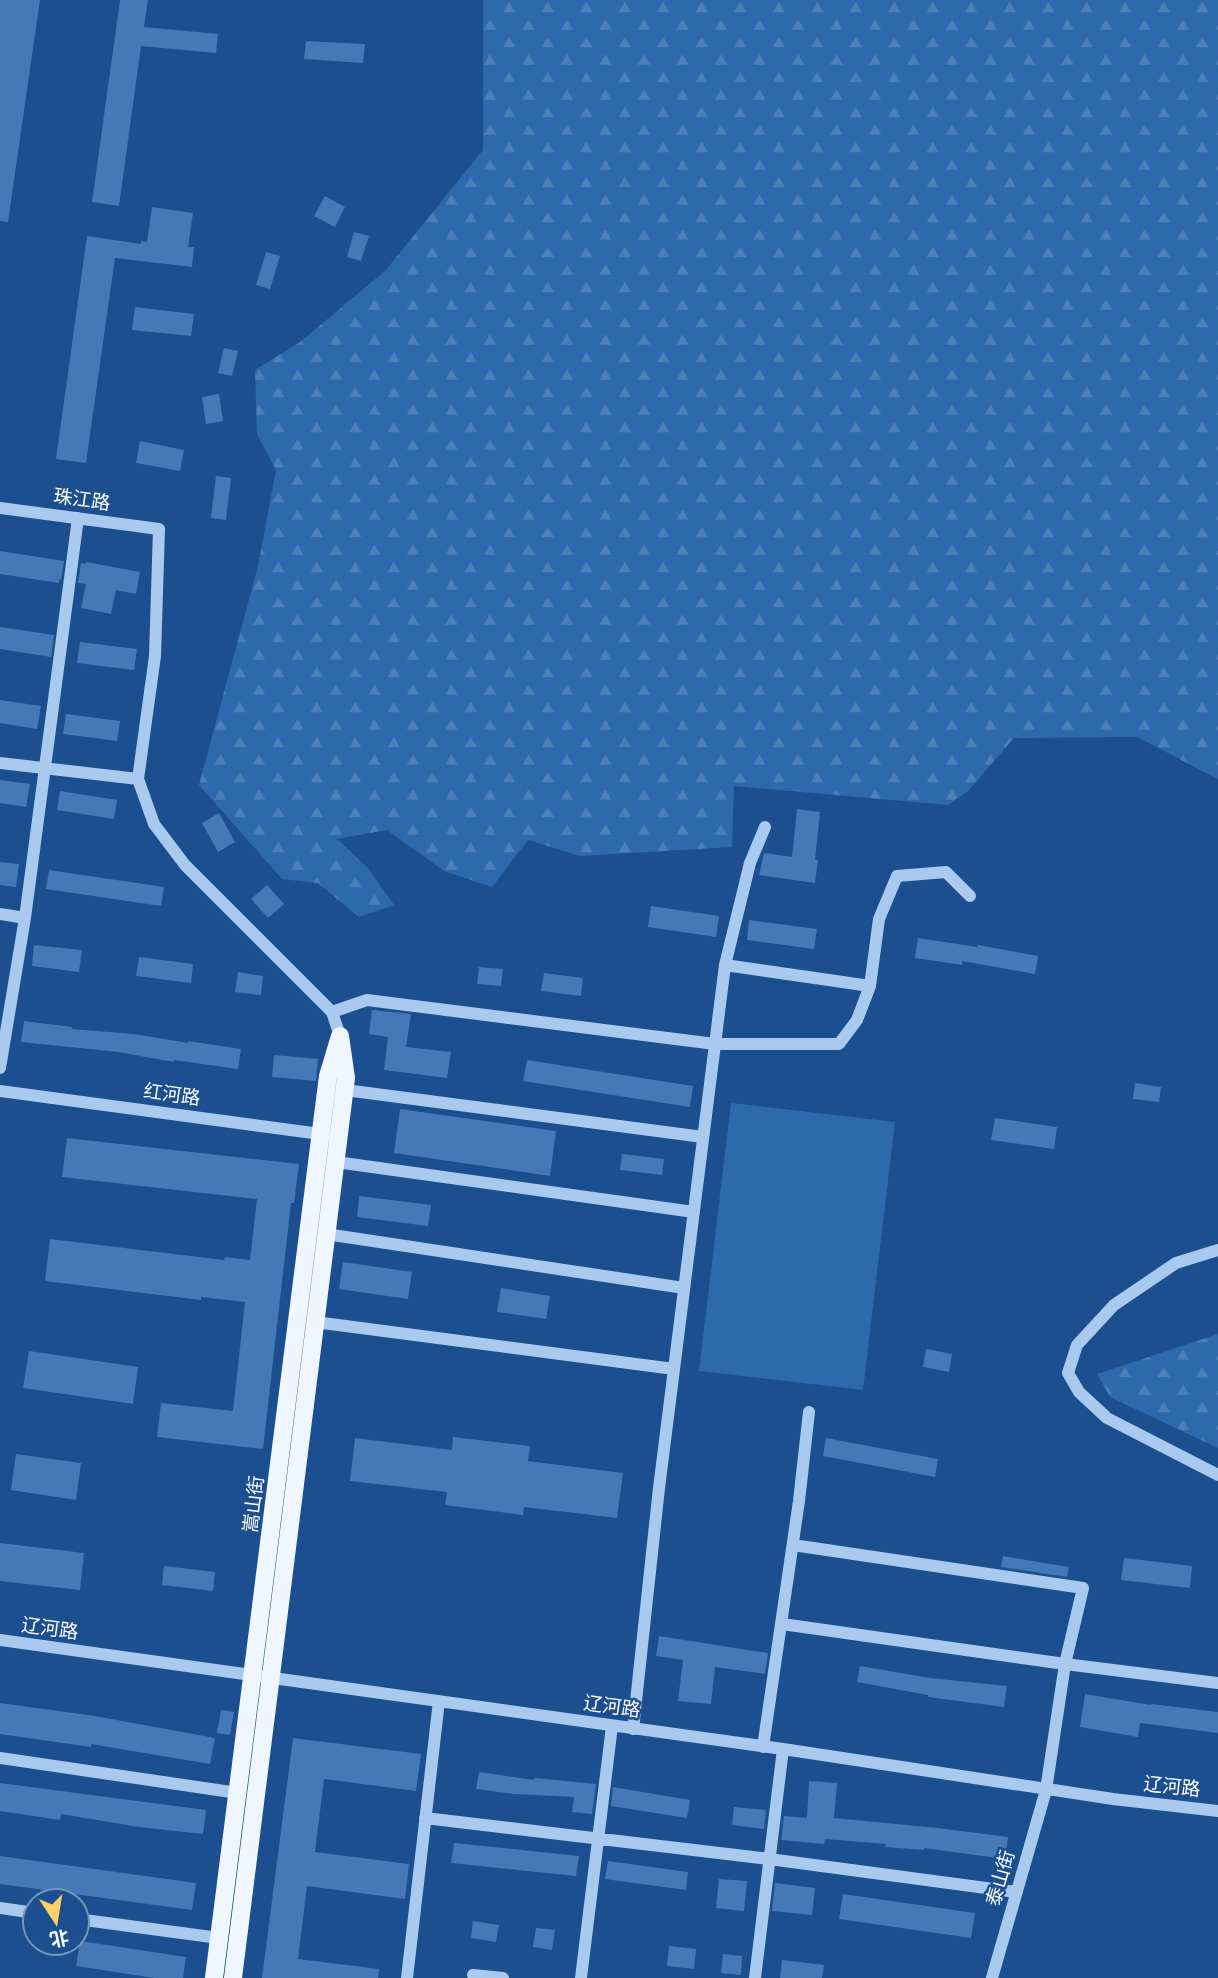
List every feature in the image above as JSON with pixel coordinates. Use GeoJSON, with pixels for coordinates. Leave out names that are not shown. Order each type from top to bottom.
{"type":"FeatureCollection","features":[{"type":"Feature","properties":{"kind":"main road","name":"嵩山街"},"geometry":{"type":"LineString","coordinates":[[214,1978],[238,1793],[261,1676],[315,1322],[336,1162],[330,1135],[345,1090],[346,1078],[340,1036]]}},
{"type":"Feature","properties":{"kind":"main road","name":"嵩山街"},"geometry":{"type":"LineString","coordinates":[[233,1978],[261,1676],[330,1135],[328,1076],[340,1036]]}},
{"type":"Feature","properties":{"kind":"street","name":"珠江路"},"geometry":{"type":"LineString","coordinates":[[0,508],[159,529],[155,656],[138,779]]}},
{"type":"Feature","properties":{"kind":"street"},"geometry":{"type":"LineString","coordinates":[[0,1068],[25,918],[78,518]]}},
{"type":"Feature","properties":{"kind":"street"},"geometry":{"type":"LineString","coordinates":[[0,763],[138,779],[154,824],[185,865],[332,1012],[367,1000],[715,1044],[839,1044],[858,1020],[870,986],[879,919],[897,876],[946,872],[970,896]]}},
{"type":"Feature","properties":{"kind":"street"},"geometry":{"type":"LineString","coordinates":[[633,1728],[724,965],[750,863],[765,827]]}},
{"type":"Feature","properties":{"kind":"street"},"geometry":{"type":"LineString","coordinates":[[0,914],[25,918]]}},
{"type":"Feature","properties":{"kind":"street"},"geometry":{"type":"LineString","coordinates":[[724,965],[870,986]]}},
{"type":"Feature","properties":{"kind":"street","name":"嵩山街"},"geometry":{"type":"LineString","coordinates":[[332,1012],[340,1036]]}},
{"type":"Feature","properties":{"kind":"street"},"geometry":{"type":"LineString","coordinates":[[345,1090],[703,1137]]}},
{"type":"Feature","properties":{"kind":"street","name":"红河路"},"geometry":{"type":"LineString","coordinates":[[0,1091],[330,1135]]}},
{"type":"Feature","properties":{"kind":"street"},"geometry":{"type":"LineString","coordinates":[[336,1162],[694,1212]]}},
{"type":"Feature","properties":{"kind":"street"},"geometry":{"type":"LineString","coordinates":[[326,1234],[684,1288]]}},
{"type":"Feature","properties":{"kind":"street"},"geometry":{"type":"LineString","coordinates":[[1218,1250],[1176,1263],[1114,1305],[1077,1345],[1068,1373],[1079,1392],[1107,1418],[1218,1475]]}},
{"type":"Feature","properties":{"kind":"street"},"geometry":{"type":"LineString","coordinates":[[315,1322],[674,1369]]}},
{"type":"Feature","properties":{"kind":"street"},"geometry":{"type":"LineString","coordinates":[[763,1747],[793,1545],[808,1412]]}},
{"type":"Feature","properties":{"kind":"street","name":"泰山街"},"geometry":{"type":"LineString","coordinates":[[793,1545],[1083,1588],[1065,1664],[1046,1790],[992,1978]]}},
{"type":"Feature","properties":{"kind":"street"},"geometry":{"type":"LineString","coordinates":[[782,1624],[1218,1683]]}},
{"type":"Feature","properties":{"kind":"street","name":"辽河路"},"geometry":{"type":"LineString","coordinates":[[0,1640],[782,1749],[1046,1790],[1218,1811]]}},
{"type":"Feature","properties":{"kind":"street"},"geometry":{"type":"LineString","coordinates":[[407,1978],[439,1701]]}},
{"type":"Feature","properties":{"kind":"street"},"geometry":{"type":"LineString","coordinates":[[581,1978],[612,1726]]}},
{"type":"Feature","properties":{"kind":"street"},"geometry":{"type":"LineString","coordinates":[[755,1978],[782,1749]]}},
{"type":"Feature","properties":{"kind":"street"},"geometry":{"type":"LineString","coordinates":[[0,1758],[238,1793]]}},
{"type":"Feature","properties":{"kind":"street"},"geometry":{"type":"LineString","coordinates":[[425,1818],[1016,1892]]}},
{"type":"Feature","properties":{"kind":"street"},"geometry":{"type":"LineString","coordinates":[[0,1908],[21,1911]]}},
{"type":"Feature","properties":{"kind":"street"},"geometry":{"type":"LineString","coordinates":[[91,1921],[219,1938]]}},
{"type":"Feature","properties":{"kind":"street"},"geometry":{"type":"LineString","coordinates":[[473,1975],[503,1978]]}},
{"type":"Feature","properties":{"kind":"green space"},"geometry":{"type":"Polygon","coordinates":[[[483,0],[1218,0],[1218,779],[1137,737],[1014,738],[968,791],[948,805],[734,786],[732,847],[580,856],[528,840],[492,887],[444,871],[387,830],[337,839],[368,868],[394,905],[359,917],[318,883],[282,879],[199,785],[258,566],[276,470],[257,434],[255,370],[300,342],[385,271],[483,150],[483,0]]]}},
{"type":"Feature","properties":{"kind":"green space"},"geometry":{"type":"Polygon","coordinates":[[[731,1103],[895,1122],[863,1390],[699,1371],[731,1103]]]}},
{"type":"Feature","properties":{"kind":"green space"},"geometry":{"type":"Polygon","coordinates":[[[1218,1334],[1218,1448],[1110,1397],[1097,1374],[1218,1334]]]}},
{"type":"Feature","properties":{"kind":"building"},"geometry":{"type":"Polygon","coordinates":[[[0,0],[40,0],[8,222],[0,221],[0,0]]]}},
{"type":"Feature","properties":{"kind":"building"},"geometry":{"type":"Polygon","coordinates":[[[120,0],[148,0],[144,27],[218,34],[216,53],[141,46],[119,206],[92,202],[120,0]]]}},
{"type":"Feature","properties":{"kind":"building"},"geometry":{"type":"Polygon","coordinates":[[[306,41],[365,44],[363,63],[304,59],[306,41]]]}},
{"type":"Feature","properties":{"kind":"building"},"geometry":{"type":"Polygon","coordinates":[[[325,196],[345,207],[335,227],[314,216],[325,196]]]}},
{"type":"Feature","properties":{"kind":"building"},"geometry":{"type":"Polygon","coordinates":[[[152,207],[193,213],[188,247],[194,247],[192,267],[115,258],[86,463],[56,459],[87,236],[141,244],[141,241],[147,242],[152,207]]]}},
{"type":"Feature","properties":{"kind":"building"},"geometry":{"type":"Polygon","coordinates":[[[354,232],[369,236],[361,261],[347,257],[354,232]]]}},
{"type":"Feature","properties":{"kind":"building"},"geometry":{"type":"Polygon","coordinates":[[[266,252],[280,256],[270,289],[256,285],[266,252]]]}},
{"type":"Feature","properties":{"kind":"building"},"geometry":{"type":"Polygon","coordinates":[[[135,307],[194,314],[191,336],[132,330],[135,307]]]}},
{"type":"Feature","properties":{"kind":"building"},"geometry":{"type":"Polygon","coordinates":[[[224,348],[238,351],[232,376],[218,373],[224,348]]]}},
{"type":"Feature","properties":{"kind":"building"},"geometry":{"type":"Polygon","coordinates":[[[219,394],[223,421],[206,424],[202,397],[219,394]]]}},
{"type":"Feature","properties":{"kind":"building"},"geometry":{"type":"Polygon","coordinates":[[[140,441],[184,450],[180,471],[136,463],[140,441]]]}},
{"type":"Feature","properties":{"kind":"building"},"geometry":{"type":"Polygon","coordinates":[[[216,476],[231,478],[226,520],[211,518],[216,476]]]}},
{"type":"Feature","properties":{"kind":"building"},"geometry":{"type":"Polygon","coordinates":[[[0,551],[64,561],[61,580],[59,579],[59,583],[0,574],[0,551]]]}},
{"type":"Feature","properties":{"kind":"building"},"geometry":{"type":"Polygon","coordinates":[[[81,563],[140,572],[136,594],[116,590],[111,614],[81,608],[86,584],[78,583],[81,563]]]}},
{"type":"Feature","properties":{"kind":"building"},"geometry":{"type":"Polygon","coordinates":[[[0,627],[54,635],[51,657],[0,649],[0,627]]]}},
{"type":"Feature","properties":{"kind":"building"},"geometry":{"type":"Polygon","coordinates":[[[80,642],[137,649],[134,670],[77,663],[80,642]]]}},
{"type":"Feature","properties":{"kind":"building"},"geometry":{"type":"Polygon","coordinates":[[[0,700],[41,706],[37,729],[0,723],[0,700]]]}},
{"type":"Feature","properties":{"kind":"building"},"geometry":{"type":"Polygon","coordinates":[[[66,714],[120,721],[117,741],[63,734],[66,714]]]}},
{"type":"Feature","properties":{"kind":"building"},"geometry":{"type":"Polygon","coordinates":[[[0,780],[30,784],[26,807],[0,803],[0,780]]]}},
{"type":"Feature","properties":{"kind":"building"},"geometry":{"type":"Polygon","coordinates":[[[60,791],[117,800],[114,819],[57,810],[60,791]]]}},
{"type":"Feature","properties":{"kind":"building"},"geometry":{"type":"Polygon","coordinates":[[[797,809],[820,812],[815,883],[759,875],[764,853],[792,857],[797,809]]]}},
{"type":"Feature","properties":{"kind":"building"},"geometry":{"type":"Polygon","coordinates":[[[219,813],[235,842],[218,852],[202,823],[219,813]]]}},
{"type":"Feature","properties":{"kind":"building"},"geometry":{"type":"Polygon","coordinates":[[[0,862],[19,864],[16,887],[0,885],[0,862]]]}},
{"type":"Feature","properties":{"kind":"building"},"geometry":{"type":"Polygon","coordinates":[[[49,870],[164,887],[161,906],[46,889],[49,870]]]}},
{"type":"Feature","properties":{"kind":"building"},"geometry":{"type":"Polygon","coordinates":[[[267,885],[284,904],[268,918],[251,899],[267,885]]]}},
{"type":"Feature","properties":{"kind":"building"},"geometry":{"type":"Polygon","coordinates":[[[651,906],[719,916],[716,937],[648,927],[651,906]]]}},
{"type":"Feature","properties":{"kind":"building"},"geometry":{"type":"Polygon","coordinates":[[[749,920],[817,929],[814,949],[747,940],[749,920]]]}},
{"type":"Feature","properties":{"kind":"building"},"geometry":{"type":"Polygon","coordinates":[[[918,938],[1038,956],[1035,974],[962,961],[962,965],[915,958],[918,938]]]}},
{"type":"Feature","properties":{"kind":"building"},"geometry":{"type":"Polygon","coordinates":[[[34,945],[82,950],[79,972],[32,966],[34,945]]]}},
{"type":"Feature","properties":{"kind":"building"},"geometry":{"type":"Polygon","coordinates":[[[139,957],[193,964],[191,983],[136,976],[139,957]]]}},
{"type":"Feature","properties":{"kind":"building"},"geometry":{"type":"Polygon","coordinates":[[[479,967],[503,969],[501,986],[477,984],[479,967]]]}},
{"type":"Feature","properties":{"kind":"building"},"geometry":{"type":"Polygon","coordinates":[[[238,972],[263,976],[261,995],[235,992],[238,972]]]}},
{"type":"Feature","properties":{"kind":"building"},"geometry":{"type":"Polygon","coordinates":[[[544,973],[583,978],[581,996],[541,991],[544,973]]]}},
{"type":"Feature","properties":{"kind":"building"},"geometry":{"type":"Polygon","coordinates":[[[372,1010],[411,1014],[406,1047],[451,1052],[447,1078],[384,1070],[388,1037],[369,1034],[372,1010]]]}},
{"type":"Feature","properties":{"kind":"building"},"geometry":{"type":"Polygon","coordinates":[[[24,1021],[241,1049],[238,1069],[21,1042],[24,1021]]]}},
{"type":"Feature","properties":{"kind":"building"},"geometry":{"type":"Polygon","coordinates":[[[274,1055],[318,1059],[316,1081],[272,1077],[274,1055]]]}},
{"type":"Feature","properties":{"kind":"building"},"geometry":{"type":"Polygon","coordinates":[[[527,1060],[693,1086],[690,1107],[523,1081],[527,1060]]]}},
{"type":"Feature","properties":{"kind":"building"},"geometry":{"type":"Polygon","coordinates":[[[1135,1083],[1161,1087],[1159,1102],[1133,1099],[1135,1083]]]}},
{"type":"Feature","properties":{"kind":"building"},"geometry":{"type":"Polygon","coordinates":[[[400,1109],[556,1131],[550,1176],[394,1153],[400,1109]]]}},
{"type":"Feature","properties":{"kind":"building"},"geometry":{"type":"Polygon","coordinates":[[[995,1118],[1057,1127],[1054,1149],[991,1140],[995,1118]]]}},
{"type":"Feature","properties":{"kind":"building"},"geometry":{"type":"Polygon","coordinates":[[[67,1138],[299,1164],[294,1203],[291,1203],[263,1449],[157,1437],[161,1403],[233,1411],[245,1302],[201,1297],[201,1300],[45,1281],[50,1239],[224,1260],[225,1257],[250,1260],[257,1199],[62,1177],[67,1138]]]}},
{"type":"Feature","properties":{"kind":"building"},"geometry":{"type":"Polygon","coordinates":[[[622,1154],[664,1159],[662,1175],[620,1170],[622,1154]]]}},
{"type":"Feature","properties":{"kind":"building"},"geometry":{"type":"Polygon","coordinates":[[[359,1196],[431,1205],[428,1226],[357,1217],[359,1196]]]}},
{"type":"Feature","properties":{"kind":"building"},"geometry":{"type":"Polygon","coordinates":[[[343,1262],[412,1272],[408,1299],[339,1289],[343,1262]]]}},
{"type":"Feature","properties":{"kind":"building"},"geometry":{"type":"Polygon","coordinates":[[[501,1288],[550,1296],[546,1319],[497,1312],[501,1288]]]}},
{"type":"Feature","properties":{"kind":"building"},"geometry":{"type":"Polygon","coordinates":[[[926,1349],[952,1354],[949,1372],[923,1367],[926,1349]]]}},
{"type":"Feature","properties":{"kind":"building"},"geometry":{"type":"Polygon","coordinates":[[[29,1351],[138,1367],[133,1404],[23,1388],[29,1351]]]}},
{"type":"Feature","properties":{"kind":"building"},"geometry":{"type":"Polygon","coordinates":[[[453,1437],[530,1446],[528,1461],[623,1473],[617,1518],[524,1507],[523,1515],[445,1505],[447,1492],[350,1481],[355,1438],[452,1450],[453,1437]]]}},
{"type":"Feature","properties":{"kind":"building"},"geometry":{"type":"Polygon","coordinates":[[[826,1438],[938,1459],[935,1477],[823,1456],[826,1438]]]}},
{"type":"Feature","properties":{"kind":"building"},"geometry":{"type":"Polygon","coordinates":[[[16,1454],[81,1463],[76,1500],[11,1490],[16,1454]]]}},
{"type":"Feature","properties":{"kind":"building"},"geometry":{"type":"Polygon","coordinates":[[[0,1543],[84,1553],[80,1590],[0,1581],[0,1543]]]}},
{"type":"Feature","properties":{"kind":"building"},"geometry":{"type":"Polygon","coordinates":[[[1003,1556],[1069,1567],[1067,1577],[1001,1567],[1003,1556]]]}},
{"type":"Feature","properties":{"kind":"building"},"geometry":{"type":"Polygon","coordinates":[[[1124,1558],[1192,1566],[1190,1588],[1121,1580],[1124,1558]]]}},
{"type":"Feature","properties":{"kind":"building"},"geometry":{"type":"Polygon","coordinates":[[[164,1566],[215,1572],[213,1591],[162,1585],[164,1566]]]}},
{"type":"Feature","properties":{"kind":"building"},"geometry":{"type":"Polygon","coordinates":[[[659,1636],[768,1653],[765,1674],[715,1667],[711,1704],[678,1701],[683,1660],[656,1656],[659,1636]]]}},
{"type":"Feature","properties":{"kind":"building"},"geometry":{"type":"Polygon","coordinates":[[[860,1666],[930,1678],[1007,1686],[1004,1707],[928,1697],[857,1682],[860,1666]]]}},
{"type":"Feature","properties":{"kind":"building"},"geometry":{"type":"Polygon","coordinates":[[[1085,1694],[1218,1712],[1218,1733],[1140,1723],[1138,1737],[1080,1727],[1085,1694]]]}},
{"type":"Feature","properties":{"kind":"building"},"geometry":{"type":"Polygon","coordinates":[[[0,1703],[95,1716],[215,1738],[210,1764],[91,1744],[91,1747],[0,1734],[0,1703]]]}},
{"type":"Feature","properties":{"kind":"building"},"geometry":{"type":"Polygon","coordinates":[[[221,1710],[234,1712],[230,1735],[217,1733],[221,1710]]]}},
{"type":"Feature","properties":{"kind":"building"},"geometry":{"type":"Polygon","coordinates":[[[293,1738],[421,1754],[416,1791],[324,1779],[315,1852],[409,1864],[405,1899],[307,1886],[298,1959],[379,1969],[378,1978],[262,1978],[293,1738]]]}},
{"type":"Feature","properties":{"kind":"building"},"geometry":{"type":"Polygon","coordinates":[[[479,1772],[534,1780],[596,1784],[592,1814],[572,1812],[574,1797],[476,1789],[479,1772]]]}},
{"type":"Feature","properties":{"kind":"building"},"geometry":{"type":"Polygon","coordinates":[[[809,1781],[837,1783],[834,1818],[1008,1837],[1005,1859],[924,1848],[885,1847],[886,1844],[825,1839],[824,1844],[781,1840],[784,1816],[807,1818],[809,1781]]]}},
{"type":"Feature","properties":{"kind":"building"},"geometry":{"type":"Polygon","coordinates":[[[0,1783],[206,1810],[203,1834],[61,1814],[60,1820],[0,1811],[0,1783]]]}},
{"type":"Feature","properties":{"kind":"building"},"geometry":{"type":"Polygon","coordinates":[[[613,1787],[690,1800],[687,1818],[611,1806],[613,1787]]]}},
{"type":"Feature","properties":{"kind":"building"},"geometry":{"type":"Polygon","coordinates":[[[734,1807],[766,1810],[764,1829],[732,1825],[734,1807]]]}},
{"type":"Feature","properties":{"kind":"building"},"geometry":{"type":"Polygon","coordinates":[[[454,1843],[579,1856],[576,1876],[451,1863],[454,1843]]]}},
{"type":"Feature","properties":{"kind":"building"},"geometry":{"type":"Polygon","coordinates":[[[0,1856],[196,1883],[192,1910],[91,1896],[91,1887],[22,1887],[0,1884],[0,1856]]]}},
{"type":"Feature","properties":{"kind":"building"},"geometry":{"type":"Polygon","coordinates":[[[608,1861],[688,1872],[686,1890],[605,1879],[608,1861]]]}},
{"type":"Feature","properties":{"kind":"building"},"geometry":{"type":"Polygon","coordinates":[[[719,1879],[747,1881],[744,1911],[716,1908],[719,1879]]]}},
{"type":"Feature","properties":{"kind":"building"},"geometry":{"type":"Polygon","coordinates":[[[775,1883],[815,1888],[812,1915],[772,1911],[775,1883]]]}},
{"type":"Feature","properties":{"kind":"building"},"geometry":{"type":"Polygon","coordinates":[[[843,1894],[975,1913],[971,1938],[839,1919],[843,1894]]]}},
{"type":"Feature","properties":{"kind":"building"},"geometry":{"type":"Polygon","coordinates":[[[473,1921],[499,1925],[496,1942],[471,1938],[473,1921]]]}},
{"type":"Feature","properties":{"kind":"building"},"geometry":{"type":"Polygon","coordinates":[[[536,1928],[555,1930],[552,1950],[533,1947],[536,1928]]]}},
{"type":"Feature","properties":{"kind":"building"},"geometry":{"type":"Polygon","coordinates":[[[91,1943],[186,1957],[183,1978],[154,1978],[76,1966],[77,1957],[91,1957],[91,1943]]]}},
{"type":"Feature","properties":{"kind":"building"},"geometry":{"type":"Polygon","coordinates":[[[669,1946],[696,1949],[694,1969],[667,1966],[669,1946]]]}},
{"type":"Feature","properties":{"kind":"building"},"geometry":{"type":"Polygon","coordinates":[[[723,1954],[742,1956],[741,1975],[721,1973],[723,1954]]]}},
{"type":"Feature","properties":{"kind":"building"},"geometry":{"type":"Polygon","coordinates":[[[782,1960],[824,1965],[822,1978],[780,1978],[782,1960]]]}}]}
